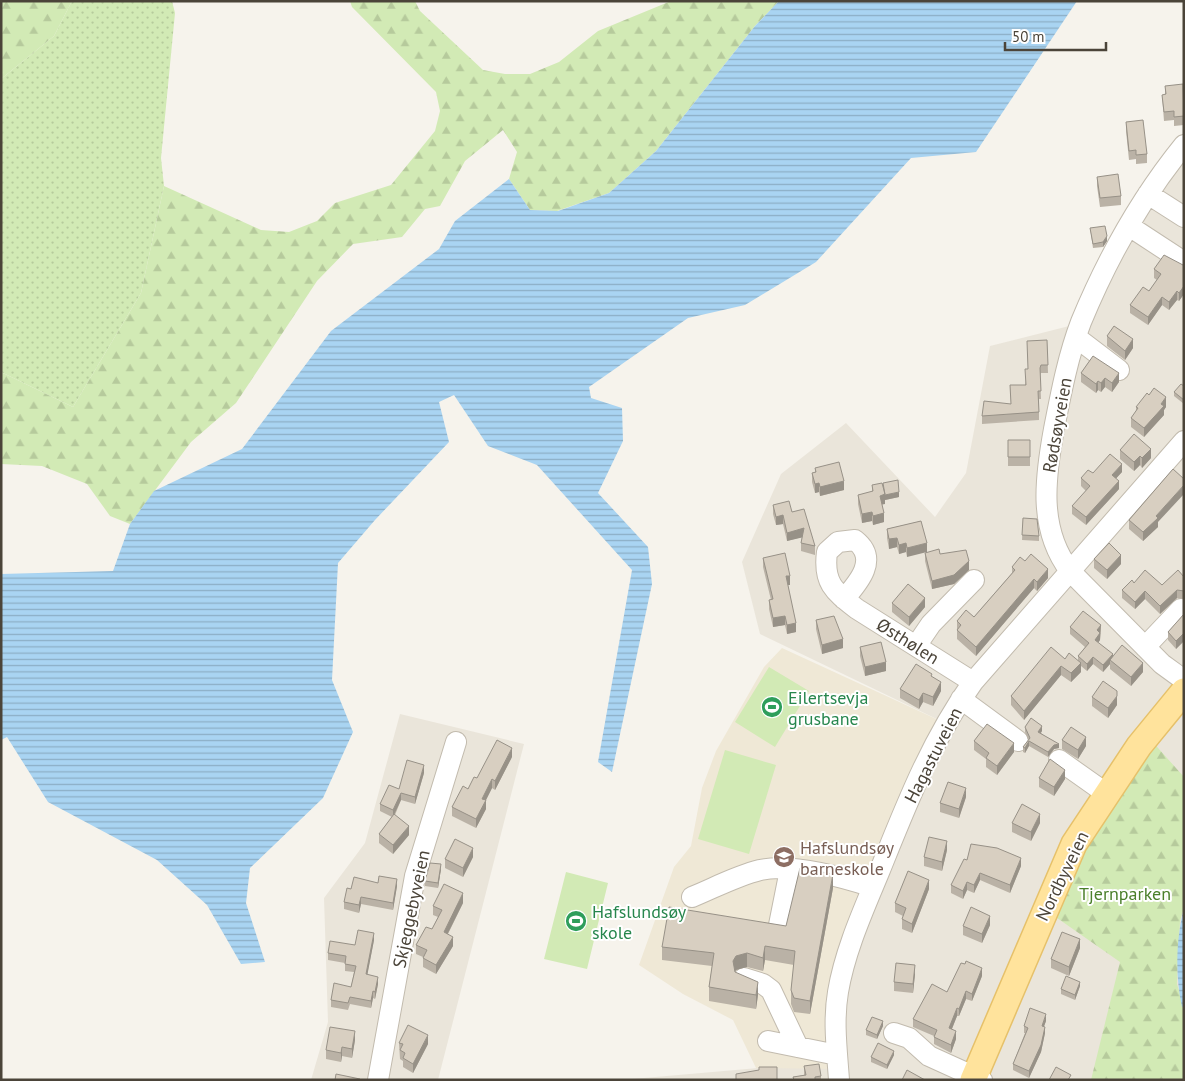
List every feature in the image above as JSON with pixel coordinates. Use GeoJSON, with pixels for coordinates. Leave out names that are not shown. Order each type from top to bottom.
{"type":"FeatureCollection","features":[{"type":"Feature","properties":{"kind":"main road","name":"Nordbyveien"},"geometry":{"type":"LineString","coordinates":[[976,1079],[1074,844],[1139,746],[1184,691]]}},
{"type":"Feature","properties":{"kind":"street","name":"Rødsøyveien"},"geometry":{"type":"LineString","coordinates":[[1182,151],[1148,194],[1129,226],[1098,286],[1076,338],[1057,414],[1046,487],[1050,536],[1060,558],[1070,571],[1145,647],[1184,680]]}},
{"type":"Feature","properties":{"kind":"street"},"geometry":{"type":"LineString","coordinates":[[1148,194],[1184,217]]}},
{"type":"Feature","properties":{"kind":"street"},"geometry":{"type":"LineString","coordinates":[[1129,226],[1184,262]]}},
{"type":"Feature","properties":{"kind":"street"},"geometry":{"type":"LineString","coordinates":[[1076,338],[1119,370]]}},
{"type":"Feature","properties":{"kind":"street","name":"Hagastuveien"},"geometry":{"type":"LineString","coordinates":[[839,1080],[836,1013],[839,987],[848,951],[920,772],[945,723],[973,682],[1184,440]]}},
{"type":"Feature","properties":{"kind":"street"},"geometry":{"type":"LineString","coordinates":[[916,646],[931,624],[974,580]]}},
{"type":"Feature","properties":{"kind":"street","name":"Østhølen"},"geometry":{"type":"LineString","coordinates":[[844,599],[973,682]]}},
{"type":"Feature","properties":{"kind":"street"},"geometry":{"type":"LineString","coordinates":[[1145,647],[1181,609]]}},
{"type":"Feature","properties":{"kind":"street"},"geometry":{"type":"LineString","coordinates":[[961,699],[1018,741]]}},
{"type":"Feature","properties":{"kind":"street","name":"Skjeggebyveien"},"geometry":{"type":"LineString","coordinates":[[378,1080],[415,876],[456,742]]}},
{"type":"Feature","properties":{"kind":"street"},"geometry":{"type":"LineString","coordinates":[[1060,760],[1107,794]]}},
{"type":"Feature","properties":{"kind":"street"},"geometry":{"type":"LineString","coordinates":[[692,897],[759,871],[790,870],[841,877],[873,887]]}},
{"type":"Feature","properties":{"kind":"street"},"geometry":{"type":"LineString","coordinates":[[779,925],[790,870]]}},
{"type":"Feature","properties":{"kind":"street"},"geometry":{"type":"LineString","coordinates":[[744,978],[763,984],[771,990],[798,1048]]}},
{"type":"Feature","properties":{"kind":"street"},"geometry":{"type":"LineString","coordinates":[[894,1033],[909,1038],[929,1056],[976,1079]]}},
{"type":"Feature","properties":{"kind":"street"},"geometry":{"type":"LineString","coordinates":[[768,1041],[837,1055]]}},
{"type":"Feature","properties":{"kind":"shaded area"},"geometry":{"type":"Polygon","coordinates":[[[1184,145],[1184,1080],[621,1080],[769,1067],[838,1068],[838,994],[945,723],[760,634],[742,562],[781,474],[846,423],[935,517],[966,473],[990,346],[1081,323],[1184,145]]]}},
{"type":"Feature","properties":{"kind":"shaded area","name":"Hafslundsøy barneskole"},"geometry":{"type":"Polygon","coordinates":[[[782,648],[945,723],[855,934],[838,1069],[756,1068],[733,1020],[683,994],[639,965],[674,867],[691,846],[702,788],[716,751],[764,667],[782,648]]]}},
{"type":"Feature","properties":{"kind":"shaded area"},"geometry":{"type":"Polygon","coordinates":[[[400,714],[524,744],[438,1080],[311,1080],[328,1022],[324,898],[365,843],[400,714]]]}},
{"type":"Feature","properties":{"kind":"green space"},"geometry":{"type":"Polygon","coordinates":[[[1,1],[72,1],[54,36],[1,79],[1,1]]]}},
{"type":"Feature","properties":{"kind":"green space"},"geometry":{"type":"Polygon","coordinates":[[[72,1],[172,1],[175,13],[161,158],[164,186],[141,293],[73,407],[1,372],[1,79],[54,36],[72,1]]]}},
{"type":"Feature","properties":{"kind":"green space"},"geometry":{"type":"Polygon","coordinates":[[[350,1],[415,1],[420,11],[483,70],[505,74],[530,74],[559,62],[598,31],[671,1],[779,1],[755,26],[656,151],[609,193],[557,211],[530,210],[509,179],[517,152],[503,130],[465,161],[440,206],[425,209],[402,237],[353,244],[317,281],[236,403],[191,442],[130,524],[110,516],[87,484],[42,466],[1,464],[1,372],[73,407],[141,293],[164,186],[261,230],[289,232],[317,221],[335,203],[391,185],[435,131],[440,111],[436,92],[352,7],[350,1]]]}},
{"type":"Feature","properties":{"kind":"green space","name":"Eilertsevja grusbane"},"geometry":{"type":"Polygon","coordinates":[[[769,667],[809,691],[775,747],[735,722],[769,667]]]}},
{"type":"Feature","properties":{"kind":"green space","name":"Tjernparken"},"geometry":{"type":"Polygon","coordinates":[[[1150,739],[1184,777],[1184,908],[1180,921],[1177,984],[1184,1006],[1184,1080],[1091,1080],[1120,962],[1050,913],[1086,840],[1150,739]]]}},
{"type":"Feature","properties":{"kind":"green space"},"geometry":{"type":"Polygon","coordinates":[[[725,750],[776,765],[749,854],[698,839],[725,750]]]}},
{"type":"Feature","properties":{"kind":"green space","name":"Hafslundsøy skole"},"geometry":{"type":"Polygon","coordinates":[[[566,872],[608,883],[587,969],[544,959],[566,872]]]}},
{"type":"Feature","properties":{"kind":"water"},"geometry":{"type":"Polygon","coordinates":[[[779,1],[1077,1],[976,152],[911,158],[816,262],[745,305],[688,318],[589,387],[591,398],[622,408],[623,441],[598,493],[648,547],[652,584],[612,772],[598,762],[632,570],[537,465],[488,446],[454,395],[439,402],[449,442],[375,520],[338,563],[332,680],[353,732],[323,798],[250,868],[246,903],[265,962],[241,964],[207,905],[157,860],[48,802],[7,737],[1,740],[1,574],[113,571],[130,524],[154,491],[242,449],[331,331],[439,249],[455,221],[509,179],[530,210],[558,211],[609,193],[656,151],[755,26],[779,1]]]}},
{"type":"Feature","properties":{"kind":"water"},"geometry":{"type":"Polygon","coordinates":[[[1184,908],[1184,1006],[1182,1007],[1178,983],[1177,958],[1179,932],[1184,908]]]}},
{"type":"Feature","properties":{"kind":"building"},"geometry":{"type":"Polygon","coordinates":[[[1183,84],[1184,116],[1174,117],[1174,111],[1164,112],[1162,95],[1166,94],[1165,86],[1183,84]]]}},
{"type":"Feature","properties":{"kind":"building"},"geometry":{"type":"Polygon","coordinates":[[[1143,120],[1147,154],[1136,155],[1136,150],[1129,151],[1126,122],[1143,120]]]}},
{"type":"Feature","properties":{"kind":"building"},"geometry":{"type":"Polygon","coordinates":[[[1118,174],[1121,196],[1100,198],[1097,177],[1118,174]]]}},
{"type":"Feature","properties":{"kind":"building"},"geometry":{"type":"Polygon","coordinates":[[[1105,226],[1107,236],[1103,242],[1093,244],[1090,228],[1105,226]]]}},
{"type":"Feature","properties":{"kind":"building"},"geometry":{"type":"Polygon","coordinates":[[[1164,255],[1184,265],[1184,286],[1179,293],[1177,291],[1169,302],[1162,297],[1148,317],[1130,305],[1143,287],[1149,291],[1161,274],[1154,269],[1164,255]]]}},
{"type":"Feature","properties":{"kind":"building"},"geometry":{"type":"Polygon","coordinates":[[[1114,326],[1133,339],[1125,351],[1107,336],[1114,326]]]}},
{"type":"Feature","properties":{"kind":"building"},"geometry":{"type":"Polygon","coordinates":[[[1047,340],[1048,365],[1041,365],[1040,368],[1041,391],[1038,391],[1039,412],[982,416],[984,401],[1011,404],[1010,385],[1026,385],[1025,369],[1028,369],[1027,341],[1047,340]]]}},
{"type":"Feature","properties":{"kind":"building"},"geometry":{"type":"Polygon","coordinates":[[[1093,356],[1119,373],[1112,383],[1105,378],[1101,383],[1098,381],[1096,384],[1081,373],[1093,356]]]}},
{"type":"Feature","properties":{"kind":"building"},"geometry":{"type":"Polygon","coordinates":[[[1181,384],[1184,386],[1184,400],[1174,392],[1181,384]]]}},
{"type":"Feature","properties":{"kind":"building"},"geometry":{"type":"Polygon","coordinates":[[[1154,388],[1166,397],[1161,404],[1164,406],[1144,428],[1131,418],[1138,408],[1136,407],[1147,393],[1149,395],[1154,388]]]}},
{"type":"Feature","properties":{"kind":"building"},"geometry":{"type":"Polygon","coordinates":[[[1134,434],[1151,449],[1142,458],[1140,456],[1134,462],[1120,450],[1134,434]]]}},
{"type":"Feature","properties":{"kind":"building"},"geometry":{"type":"Polygon","coordinates":[[[1008,440],[1030,440],[1030,457],[1008,457],[1008,440]]]}},
{"type":"Feature","properties":{"kind":"building"},"geometry":{"type":"Polygon","coordinates":[[[1110,454],[1122,464],[1112,475],[1119,481],[1086,517],[1072,506],[1090,486],[1081,478],[1088,470],[1093,473],[1110,454]]]}},
{"type":"Feature","properties":{"kind":"building"},"geometry":{"type":"Polygon","coordinates":[[[839,462],[844,481],[820,487],[819,483],[815,484],[812,473],[816,472],[815,468],[839,462]]]}},
{"type":"Feature","properties":{"kind":"building"},"geometry":{"type":"Polygon","coordinates":[[[1173,469],[1184,479],[1184,485],[1156,516],[1158,518],[1143,532],[1129,520],[1173,469]]]}},
{"type":"Feature","properties":{"kind":"building"},"geometry":{"type":"Polygon","coordinates":[[[898,480],[899,492],[885,495],[883,483],[898,480]]]}},
{"type":"Feature","properties":{"kind":"building"},"geometry":{"type":"Polygon","coordinates":[[[882,483],[885,494],[880,496],[884,513],[873,516],[872,512],[862,514],[858,495],[873,491],[872,485],[882,483]]]}},
{"type":"Feature","properties":{"kind":"building"},"geometry":{"type":"Polygon","coordinates":[[[789,501],[792,512],[804,509],[815,546],[801,543],[804,528],[787,533],[783,515],[776,517],[773,505],[789,501]]]}},
{"type":"Feature","properties":{"kind":"building"},"geometry":{"type":"Polygon","coordinates":[[[1023,518],[1037,519],[1039,536],[1022,535],[1023,518]]]}},
{"type":"Feature","properties":{"kind":"building"},"geometry":{"type":"Polygon","coordinates":[[[921,521],[927,543],[907,548],[906,543],[899,545],[897,538],[889,539],[887,529],[921,521]]]}},
{"type":"Feature","properties":{"kind":"building"},"geometry":{"type":"Polygon","coordinates":[[[1109,543],[1121,555],[1107,570],[1094,559],[1109,543]]]}},
{"type":"Feature","properties":{"kind":"building"},"geometry":{"type":"Polygon","coordinates":[[[939,549],[940,554],[966,550],[969,561],[954,575],[932,581],[925,553],[939,549]]]}},
{"type":"Feature","properties":{"kind":"building"},"geometry":{"type":"Polygon","coordinates":[[[785,553],[790,576],[786,576],[796,623],[787,625],[785,616],[773,618],[769,600],[773,599],[763,558],[785,553]]]}},
{"type":"Feature","properties":{"kind":"building"},"geometry":{"type":"Polygon","coordinates":[[[1031,554],[1048,569],[1037,582],[1034,579],[976,647],[957,630],[961,625],[957,621],[966,610],[974,617],[1015,570],[1012,567],[1020,557],[1025,561],[1031,554]]]}},
{"type":"Feature","properties":{"kind":"building"},"geometry":{"type":"Polygon","coordinates":[[[1145,570],[1162,585],[1178,570],[1184,577],[1184,591],[1177,590],[1160,606],[1145,591],[1135,602],[1122,590],[1132,580],[1134,583],[1145,570]]]}},
{"type":"Feature","properties":{"kind":"building"},"geometry":{"type":"Polygon","coordinates":[[[908,584],[925,598],[909,617],[892,603],[908,584]]]}},
{"type":"Feature","properties":{"kind":"building"},"geometry":{"type":"Polygon","coordinates":[[[1083,611],[1101,625],[1097,630],[1100,633],[1095,640],[1113,654],[1103,665],[1093,657],[1087,664],[1078,656],[1089,643],[1070,627],[1083,611]]]}},
{"type":"Feature","properties":{"kind":"building"},"geometry":{"type":"Polygon","coordinates":[[[1184,614],[1184,633],[1176,641],[1168,632],[1184,614]]]}},
{"type":"Feature","properties":{"kind":"building"},"geometry":{"type":"Polygon","coordinates":[[[834,616],[843,639],[822,645],[816,620],[834,616]]]}},
{"type":"Feature","properties":{"kind":"building"},"geometry":{"type":"Polygon","coordinates":[[[881,642],[886,662],[865,667],[860,647],[881,642]]]}},
{"type":"Feature","properties":{"kind":"building"},"geometry":{"type":"Polygon","coordinates":[[[1122,645],[1143,663],[1131,677],[1110,660],[1122,645]]]}},
{"type":"Feature","properties":{"kind":"building"},"geometry":{"type":"Polygon","coordinates":[[[1051,647],[1065,659],[1069,653],[1081,663],[1071,673],[1061,666],[1024,711],[1011,696],[1051,647]]]}},
{"type":"Feature","properties":{"kind":"building"},"geometry":{"type":"Polygon","coordinates":[[[916,664],[941,682],[933,697],[923,693],[919,700],[900,689],[916,664]]]}},
{"type":"Feature","properties":{"kind":"building"},"geometry":{"type":"Polygon","coordinates":[[[1103,681],[1117,691],[1117,696],[1108,708],[1092,697],[1103,681]]]}},
{"type":"Feature","properties":{"kind":"building"},"geometry":{"type":"Polygon","coordinates":[[[1031,718],[1042,726],[1038,732],[1059,744],[1054,745],[1048,752],[1029,741],[1025,748],[1023,747],[1030,738],[1025,727],[1031,718]]]}},
{"type":"Feature","properties":{"kind":"building"},"geometry":{"type":"Polygon","coordinates":[[[987,724],[1014,743],[997,766],[986,758],[989,753],[974,741],[987,724]]]}},
{"type":"Feature","properties":{"kind":"building"},"geometry":{"type":"Polygon","coordinates":[[[1071,727],[1086,737],[1078,750],[1062,740],[1071,727]]]}},
{"type":"Feature","properties":{"kind":"building"},"geometry":{"type":"Polygon","coordinates":[[[497,740],[512,748],[495,781],[492,779],[482,799],[486,800],[476,819],[452,807],[463,786],[468,789],[474,777],[477,778],[497,740]]]}},
{"type":"Feature","properties":{"kind":"building"},"geometry":{"type":"Polygon","coordinates":[[[1050,759],[1065,770],[1054,787],[1039,778],[1050,759]]]}},
{"type":"Feature","properties":{"kind":"building"},"geometry":{"type":"Polygon","coordinates":[[[407,760],[424,765],[415,797],[401,793],[393,810],[380,804],[389,785],[399,789],[407,760]]]}},
{"type":"Feature","properties":{"kind":"building"},"geometry":{"type":"Polygon","coordinates":[[[948,782],[966,788],[959,809],[940,803],[948,782]]]}},
{"type":"Feature","properties":{"kind":"building"},"geometry":{"type":"Polygon","coordinates":[[[1022,804],[1040,814],[1031,832],[1012,823],[1022,804]]]}},
{"type":"Feature","properties":{"kind":"building"},"geometry":{"type":"Polygon","coordinates":[[[394,814],[409,826],[393,845],[379,834],[394,814]]]}},
{"type":"Feature","properties":{"kind":"building"},"geometry":{"type":"Polygon","coordinates":[[[929,837],[947,841],[942,862],[924,857],[929,837]]]}},
{"type":"Feature","properties":{"kind":"building"},"geometry":{"type":"Polygon","coordinates":[[[455,839],[473,848],[463,868],[445,859],[455,839]]]}},
{"type":"Feature","properties":{"kind":"building"},"geometry":{"type":"Polygon","coordinates":[[[971,844],[997,848],[1021,858],[1010,885],[980,873],[974,885],[967,882],[963,891],[951,885],[964,859],[967,860],[971,844]]]}},
{"type":"Feature","properties":{"kind":"building"},"geometry":{"type":"Polygon","coordinates":[[[430,863],[441,864],[438,883],[425,881],[430,863]]]}},
{"type":"Feature","properties":{"kind":"building"},"geometry":{"type":"Polygon","coordinates":[[[800,868],[833,874],[810,1001],[794,998],[791,990],[795,951],[765,946],[763,958],[747,953],[736,956],[733,961],[735,972],[758,982],[756,995],[709,987],[714,953],[662,947],[669,907],[786,926],[800,868]]]}},
{"type":"Feature","properties":{"kind":"building"},"geometry":{"type":"Polygon","coordinates":[[[908,871],[929,880],[912,924],[902,919],[906,908],[895,903],[908,871]]]}},
{"type":"Feature","properties":{"kind":"building"},"geometry":{"type":"Polygon","coordinates":[[[379,876],[397,879],[393,903],[361,897],[359,905],[344,902],[347,888],[351,889],[354,877],[378,883],[379,876]]]}},
{"type":"Feature","properties":{"kind":"building"},"geometry":{"type":"Polygon","coordinates":[[[444,884],[463,893],[444,932],[453,937],[436,965],[423,958],[427,950],[416,945],[426,927],[432,929],[442,910],[433,906],[444,884]]]}},
{"type":"Feature","properties":{"kind":"building"},"geometry":{"type":"Polygon","coordinates":[[[971,907],[990,916],[982,934],[963,926],[971,907]]]}},
{"type":"Feature","properties":{"kind":"building"},"geometry":{"type":"Polygon","coordinates":[[[358,930],[374,933],[366,974],[378,977],[375,992],[373,991],[371,1001],[350,997],[348,1003],[331,1000],[334,983],[351,987],[356,966],[345,964],[346,956],[328,953],[330,941],[355,945],[358,930]]]}},
{"type":"Feature","properties":{"kind":"building"},"geometry":{"type":"Polygon","coordinates":[[[1062,932],[1080,939],[1069,967],[1051,959],[1062,932]]]}},
{"type":"Feature","properties":{"kind":"building"},"geometry":{"type":"Polygon","coordinates":[[[966,961],[982,968],[972,994],[966,991],[959,1009],[957,1008],[949,1028],[956,1031],[951,1045],[934,1037],[937,1030],[913,1019],[932,984],[947,992],[961,963],[965,964],[966,961]]]}},
{"type":"Feature","properties":{"kind":"building"},"geometry":{"type":"Polygon","coordinates":[[[896,963],[915,965],[913,984],[894,982],[896,963]]]}},
{"type":"Feature","properties":{"kind":"building"},"geometry":{"type":"Polygon","coordinates":[[[1066,976],[1080,982],[1075,995],[1061,989],[1066,976]]]}},
{"type":"Feature","properties":{"kind":"building"},"geometry":{"type":"Polygon","coordinates":[[[1030,1008],[1046,1014],[1042,1026],[1045,1027],[1041,1045],[1029,1071],[1013,1064],[1028,1028],[1024,1026],[1030,1008]]]}},
{"type":"Feature","properties":{"kind":"building"},"geometry":{"type":"Polygon","coordinates":[[[872,1017],[883,1021],[877,1035],[866,1030],[872,1017]]]}},
{"type":"Feature","properties":{"kind":"building"},"geometry":{"type":"Polygon","coordinates":[[[408,1025],[428,1035],[413,1064],[403,1058],[405,1053],[400,1050],[403,1044],[399,1043],[408,1025]]]}},
{"type":"Feature","properties":{"kind":"building"},"geometry":{"type":"Polygon","coordinates":[[[330,1027],[355,1031],[352,1049],[342,1047],[341,1053],[326,1050],[330,1027]]]}},
{"type":"Feature","properties":{"kind":"building"},"geometry":{"type":"Polygon","coordinates":[[[878,1043],[894,1051],[887,1065],[871,1057],[878,1043]]]}},
{"type":"Feature","properties":{"kind":"building"},"geometry":{"type":"Polygon","coordinates":[[[819,1064],[821,1076],[815,1077],[815,1080],[794,1080],[793,1077],[806,1075],[804,1066],[819,1064]]]}},
{"type":"Feature","properties":{"kind":"building"},"geometry":{"type":"Polygon","coordinates":[[[759,1067],[777,1067],[777,1080],[736,1080],[736,1074],[759,1070],[759,1067]]]}},
{"type":"Feature","properties":{"kind":"building"},"geometry":{"type":"Polygon","coordinates":[[[1056,1067],[1071,1075],[1068,1080],[1049,1080],[1056,1067]]]}},
{"type":"Feature","properties":{"kind":"building"},"geometry":{"type":"Polygon","coordinates":[[[907,1070],[925,1080],[902,1080],[907,1070]]]}},
{"type":"Feature","properties":{"kind":"building"},"geometry":{"type":"Polygon","coordinates":[[[336,1074],[360,1079],[360,1080],[335,1080],[336,1074]]]}},
{"type":"Feature","properties":{"kind":"place","name":"Eilertsevja grusbane"},"geometry":{"type":"Point","coordinates":[772,707]}},
{"type":"Feature","properties":{"kind":"place","name":"Hafslundsøy barneskole"},"geometry":{"type":"Point","coordinates":[784,857]}},
{"type":"Feature","properties":{"kind":"place","name":"Hafslundsøy skole"},"geometry":{"type":"Point","coordinates":[576,921]}}]}
